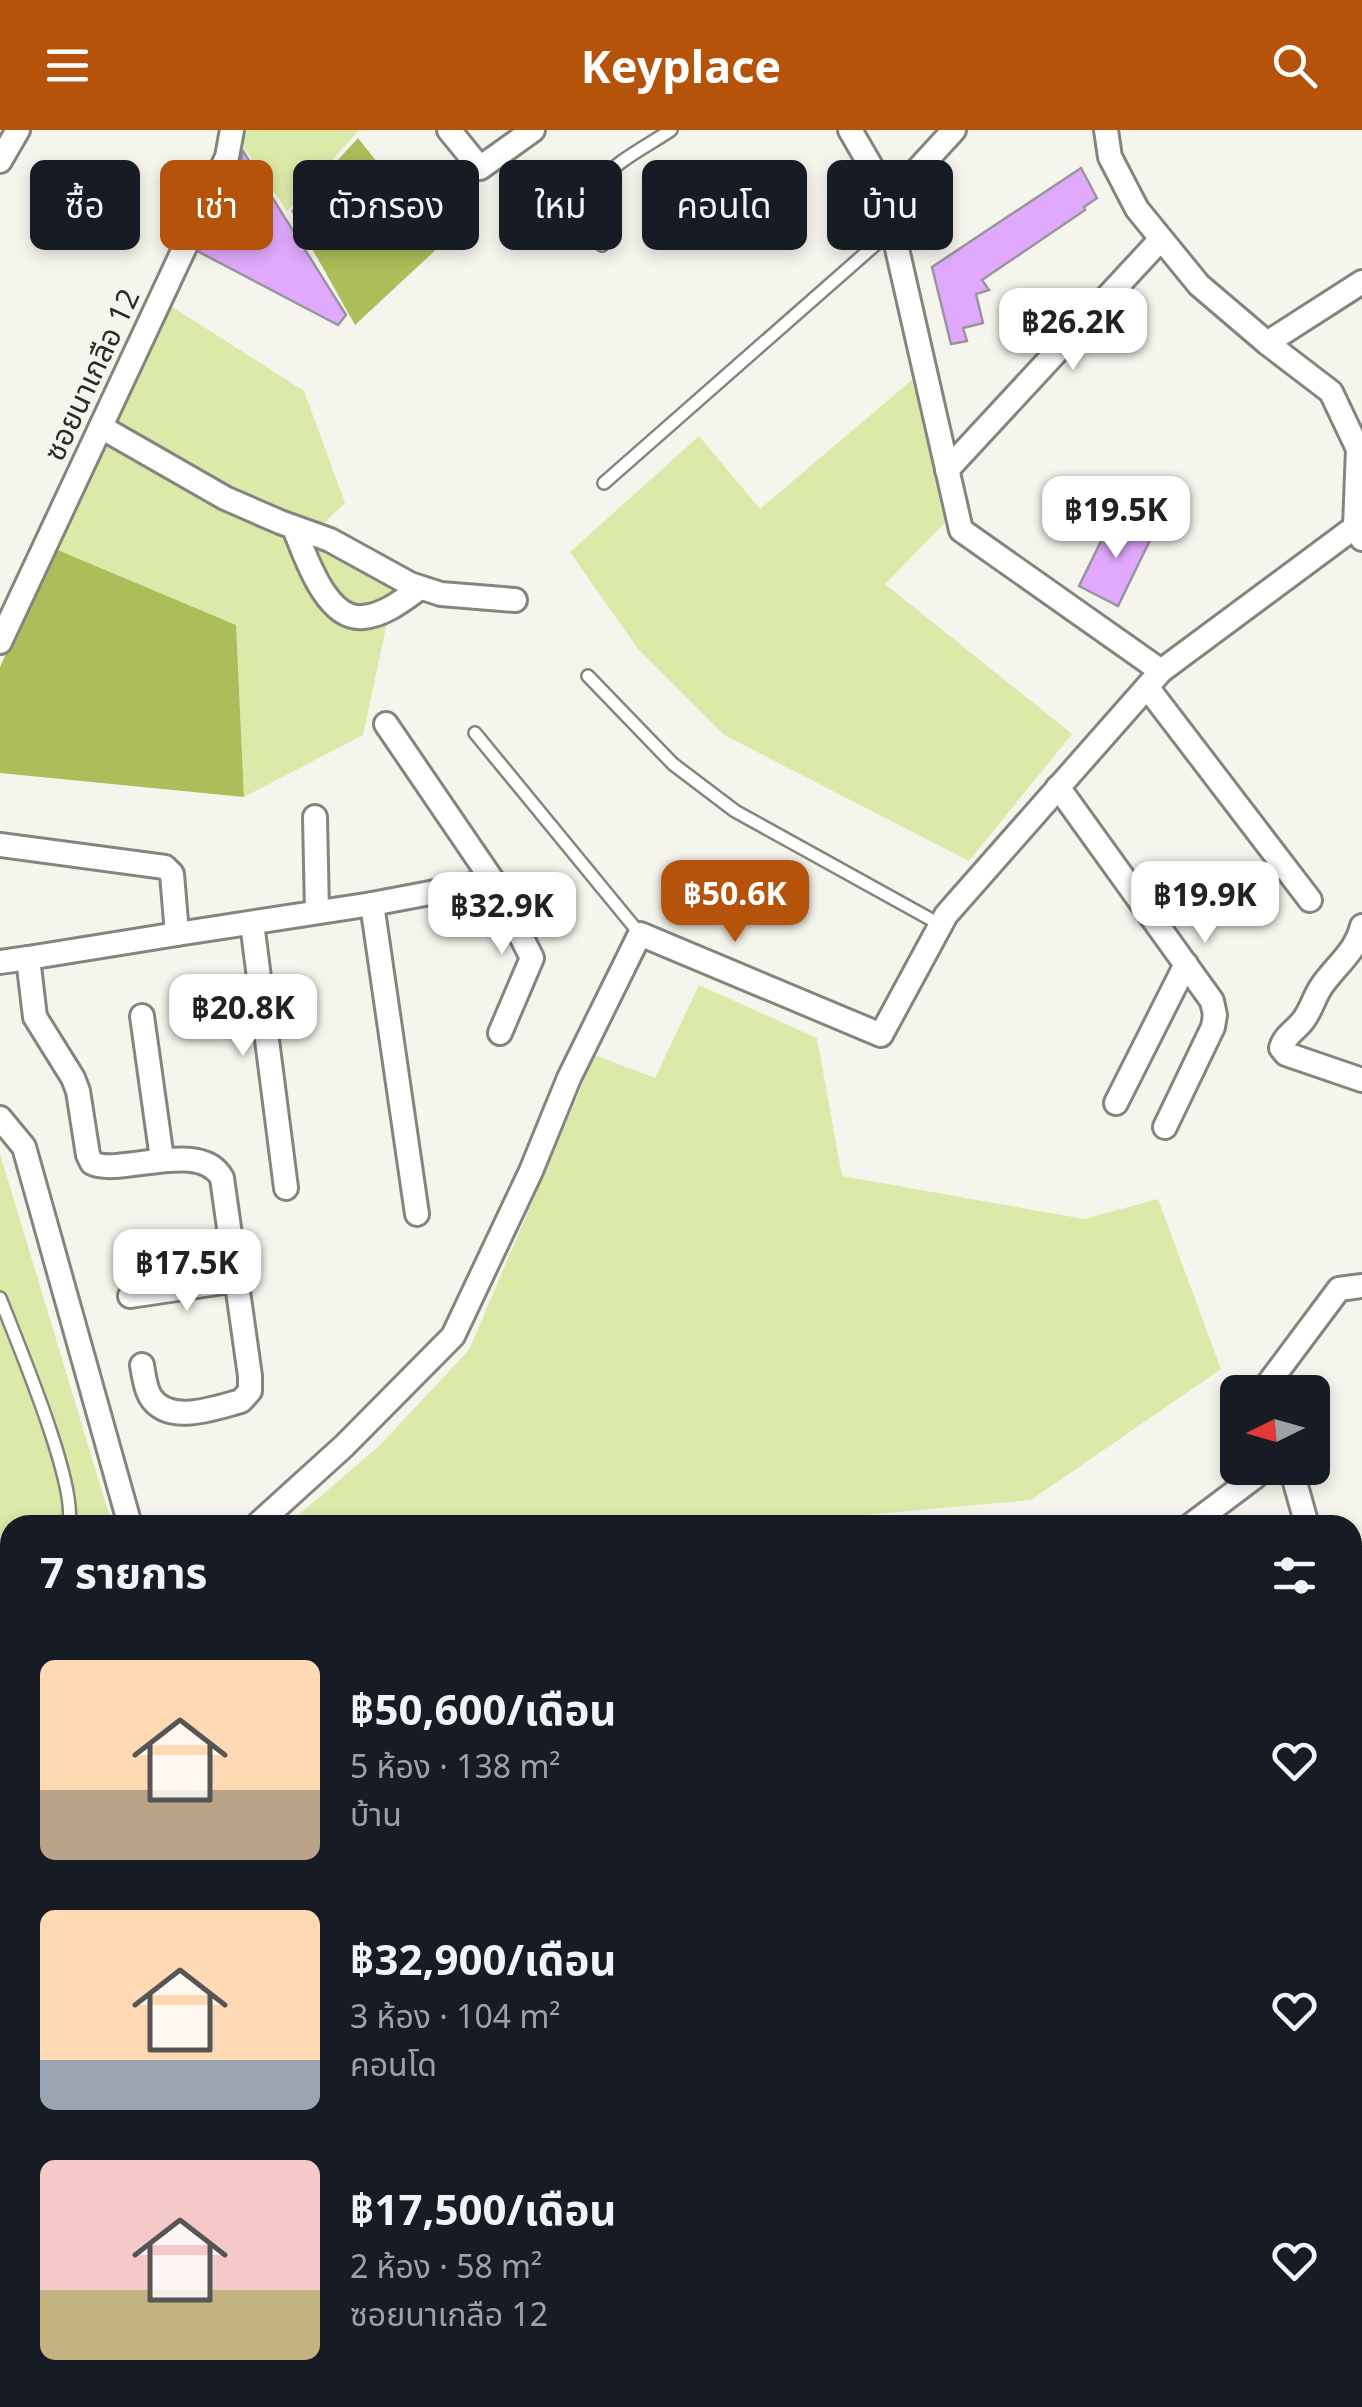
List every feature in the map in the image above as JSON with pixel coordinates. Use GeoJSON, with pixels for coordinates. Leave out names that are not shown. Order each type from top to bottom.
{"type":"FeatureCollection","features":[{"type":"Feature","properties":{"kind":"street"},"geometry":{"type":"LineString","coordinates":[[0,161],[18,130]]}},
{"type":"Feature","properties":{"kind":"street","name":"ซอยนาเกลือ 12"},"geometry":{"type":"LineString","coordinates":[[0,642],[228,157],[232,130]]}},
{"type":"Feature","properties":{"kind":"street"},"geometry":{"type":"LineString","coordinates":[[449,130],[480,168],[533,130]]}},
{"type":"Feature","properties":{"kind":"street"},"geometry":{"type":"LineString","coordinates":[[850,130],[867,160]]}},
{"type":"Feature","properties":{"kind":"street"},"geometry":{"type":"LineString","coordinates":[[926,160],[954,130]]}},
{"type":"Feature","properties":{"kind":"street"},"geometry":{"type":"LineString","coordinates":[[267,1515],[344,1446],[453,1336],[531,1171],[569,1078],[640,934],[881,1035],[946,915],[1154,679],[1359,533],[1358,448],[1331,392],[1199,285],[1137,209],[1110,158],[1106,130]]}},
{"type":"Feature","properties":{"kind":"street"},"geometry":{"type":"LineString","coordinates":[[947,470],[1161,239]]}},
{"type":"Feature","properties":{"kind":"street"},"geometry":{"type":"LineString","coordinates":[[897,250],[961,530],[1154,679],[1310,900]]}},
{"type":"Feature","properties":{"kind":"street"},"geometry":{"type":"LineString","coordinates":[[1267,343],[1362,282]]}},
{"type":"Feature","properties":{"kind":"street"},"geometry":{"type":"LineString","coordinates":[[101,427],[225,498],[330,540],[420,588],[441,594],[515,600]]}},
{"type":"Feature","properties":{"kind":"street"},"geometry":{"type":"LineString","coordinates":[[294,528],[328,598],[350,617],[376,614],[420,588]]}},
{"type":"Feature","properties":{"kind":"street"},"geometry":{"type":"LineString","coordinates":[[386,724],[493,881],[532,958],[500,1034]]}},
{"type":"Feature","properties":{"kind":"street"},"geometry":{"type":"LineString","coordinates":[[1058,787],[1212,1001],[1216,1015],[1213,1027],[1165,1127]]}},
{"type":"Feature","properties":{"kind":"street"},"geometry":{"type":"LineString","coordinates":[[315,817],[318,912]]}},
{"type":"Feature","properties":{"kind":"street"},"geometry":{"type":"LineString","coordinates":[[0,845],[165,867],[172,874],[177,934]]}},
{"type":"Feature","properties":{"kind":"street"},"geometry":{"type":"LineString","coordinates":[[0,962],[372,904],[493,881]]}},
{"type":"Feature","properties":{"kind":"street"},"geometry":{"type":"LineString","coordinates":[[372,904],[417,1214]]}},
{"type":"Feature","properties":{"kind":"street"},"geometry":{"type":"LineString","coordinates":[[252,923],[286,1188]]}},
{"type":"Feature","properties":{"kind":"street"},"geometry":{"type":"LineString","coordinates":[[1362,926],[1352,951],[1322,986],[1311,1010],[1281,1048],[1286,1054],[1362,1080]]}},
{"type":"Feature","properties":{"kind":"street"},"geometry":{"type":"LineString","coordinates":[[28,958],[34,1017],[73,1078],[92,1163],[104,1167],[162,1159],[202,1162],[220,1172],[250,1391],[246,1398],[232,1404],[173,1413],[151,1397],[142,1365]]}},
{"type":"Feature","properties":{"kind":"street"},"geometry":{"type":"LineString","coordinates":[[1116,1104],[1186,964]]}},
{"type":"Feature","properties":{"kind":"street"},"geometry":{"type":"LineString","coordinates":[[142,1016],[162,1159]]}},
{"type":"Feature","properties":{"kind":"street"},"geometry":{"type":"LineString","coordinates":[[0,1118],[24,1148],[127,1515]]}},
{"type":"Feature","properties":{"kind":"street"},"geometry":{"type":"LineString","coordinates":[[130,1296],[237,1280]]}},
{"type":"Feature","properties":{"kind":"street"},"geometry":{"type":"LineString","coordinates":[[1275,1375],[1340,1289],[1362,1286]]}},
{"type":"Feature","properties":{"kind":"street"},"geometry":{"type":"LineString","coordinates":[[1203,1515],[1244,1485]]}},
{"type":"Feature","properties":{"kind":"street"},"geometry":{"type":"LineString","coordinates":[[1297,1485],[1305,1515]]}},
{"type":"Feature","properties":{"kind":"lane"},"geometry":{"type":"LineString","coordinates":[[622,163],[671,130]]}},
{"type":"Feature","properties":{"kind":"lane"},"geometry":{"type":"LineString","coordinates":[[604,484],[869,250]]}},
{"type":"Feature","properties":{"kind":"lane"},"geometry":{"type":"LineString","coordinates":[[588,676],[673,764],[735,811],[940,926]]}},
{"type":"Feature","properties":{"kind":"lane"},"geometry":{"type":"LineString","coordinates":[[475,733],[640,934]]}},
{"type":"Feature","properties":{"kind":"lane"},"geometry":{"type":"LineString","coordinates":[[0,1298],[66,1479],[71,1515]]}},
{"type":"Feature","properties":{"kind":"green space"},"geometry":{"type":"Polygon","coordinates":[[[242,130],[359,130],[332,160],[293,160],[293,204],[287,211],[273,190],[273,160],[252,160],[240,142],[242,130]]]}},
{"type":"Feature","properties":{"kind":"green space"},"geometry":{"type":"Polygon","coordinates":[[[358,138],[375,160],[338,160],[358,138]]]}},
{"type":"Feature","properties":{"kind":"green space"},"geometry":{"type":"Polygon","coordinates":[[[313,250],[436,250],[355,325],[313,250]]]}},
{"type":"Feature","properties":{"kind":"green space"},"geometry":{"type":"Polygon","coordinates":[[[171,306],[304,391],[345,503],[324,523],[395,585],[363,735],[244,797],[236,625],[53,548],[171,306]]]}},
{"type":"Feature","properties":{"kind":"green space"},"geometry":{"type":"Polygon","coordinates":[[[913,379],[945,523],[885,584],[1072,734],[969,861],[724,735],[638,649],[570,552],[699,436],[760,509],[913,379]]]}},
{"type":"Feature","properties":{"kind":"green space"},"geometry":{"type":"Polygon","coordinates":[[[53,548],[236,625],[244,797],[0,773],[0,667],[53,548]]]}},
{"type":"Feature","properties":{"kind":"green space"},"geometry":{"type":"Polygon","coordinates":[[[699,985],[817,1038],[842,1176],[1084,1219],[1158,1199],[1221,1369],[1031,1500],[865,1515],[299,1515],[378,1447],[469,1350],[595,1055],[655,1078],[699,985]]]}},
{"type":"Feature","properties":{"kind":"green space"},"geometry":{"type":"Polygon","coordinates":[[[0,1154],[109,1515],[0,1515],[0,1154]]]}},
{"type":"Feature","properties":{"kind":"building"},"geometry":{"type":"Polygon","coordinates":[[[1081,168],[1097,198],[982,280],[989,290],[976,294],[983,323],[963,328],[967,341],[951,344],[932,267],[1081,168]]]}},
{"type":"Feature","properties":{"kind":"building"},"geometry":{"type":"Polygon","coordinates":[[[273,199],[293,231],[293,250],[305,250],[346,315],[338,325],[199,252],[273,250],[273,199]]]}},
{"type":"Feature","properties":{"kind":"building"},"geometry":{"type":"Polygon","coordinates":[[[1113,517],[1152,536],[1118,606],[1079,586],[1113,517]]]}}]}
